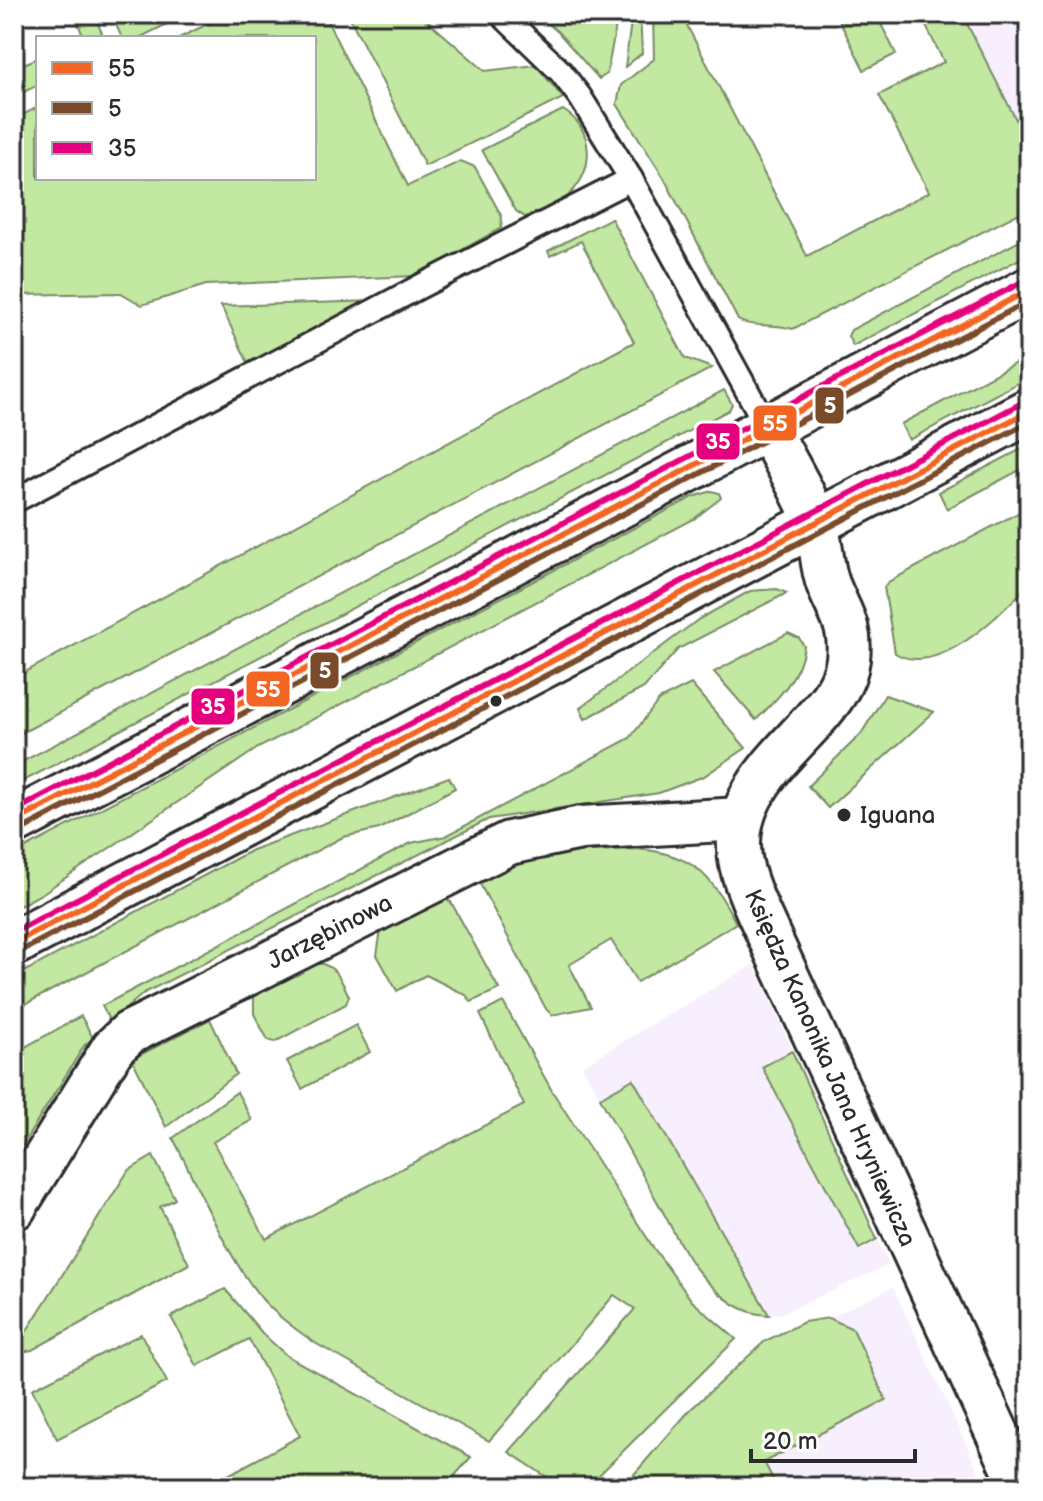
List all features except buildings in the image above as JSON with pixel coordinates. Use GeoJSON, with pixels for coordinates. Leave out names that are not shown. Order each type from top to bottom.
{"type":"FeatureCollection","features":[{"type":"Feature","properties":{"kind":"street"},"geometry":{"type":"LineString","coordinates":[[14,822],[1029,290]]}},
{"type":"Feature","properties":{"kind":"street"},"geometry":{"type":"LineString","coordinates":[[14,943],[1029,411]]}},
{"type":"Feature","properties":{"kind":"street","name":"Księdza Kanonika Jana Hryniewicza"},"geometry":{"type":"LineString","coordinates":[[767,427],[815,523],[828,583],[845,618],[850,637],[848,662],[840,686],[826,706],[761,778],[750,796],[739,837],[742,869],[768,934],[1022,1487]]}},
{"type":"Feature","properties":{"kind":"street","name":"Jarzębinowa"},"geometry":{"type":"LineString","coordinates":[[14,1208],[113,1048],[129,1033],[509,843],[581,828],[742,819]]}},
{"type":"Feature","properties":{"kind":"lane"},"geometry":{"type":"LineString","coordinates":[[501,14],[561,72],[631,179],[767,427]]}},
{"type":"Feature","properties":{"kind":"lane"},"geometry":{"type":"LineString","coordinates":[[14,501],[631,179]]}},
{"type":"Feature","properties":{"kind":"shaded area"},"geometry":{"type":"Polygon","coordinates":[[[962,14],[1029,14],[1029,145],[1028,144],[962,14]]]}},
{"type":"Feature","properties":{"kind":"shaded area"},"geometry":{"type":"Polygon","coordinates":[[[754,964],[889,1265],[783,1313],[769,1315],[756,1315],[738,1308],[697,1271],[582,1066],[754,964]]]}},
{"type":"Feature","properties":{"kind":"shaded area"},"geometry":{"type":"Polygon","coordinates":[[[893,1287],[986,1487],[777,1487],[764,1462],[886,1400],[853,1329],[829,1318],[893,1287]]]}},
{"type":"Feature","properties":{"kind":"green space"},"geometry":{"type":"Polygon","coordinates":[[[74,14],[94,14],[103,36],[83,36],[74,14]]]}},
{"type":"Feature","properties":{"kind":"green space"},"geometry":{"type":"Polygon","coordinates":[[[111,14],[187,14],[143,36],[121,36],[111,14]]]}},
{"type":"Feature","properties":{"kind":"green space"},"geometry":{"type":"Polygon","coordinates":[[[228,14],[324,14],[408,186],[461,161],[475,167],[502,217],[501,228],[415,276],[206,285],[142,305],[121,293],[14,295],[14,119],[36,108],[36,180],[316,180],[316,36],[183,36],[228,14]]]}},
{"type":"Feature","properties":{"kind":"green space"},"geometry":{"type":"Polygon","coordinates":[[[348,14],[420,14],[485,71],[536,65],[563,98],[425,166],[348,14]]]}},
{"type":"Feature","properties":{"kind":"green space"},"geometry":{"type":"Polygon","coordinates":[[[537,14],[618,14],[607,74],[599,79],[558,32],[537,14]]]}},
{"type":"Feature","properties":{"kind":"green space"},"geometry":{"type":"Polygon","coordinates":[[[632,14],[640,14],[642,53],[625,67],[632,14]]]}},
{"type":"Feature","properties":{"kind":"green space"},"geometry":{"type":"Polygon","coordinates":[[[653,14],[681,14],[807,256],[929,192],[879,95],[944,62],[920,14],[962,14],[1029,145],[1029,208],[793,329],[738,320],[664,178],[617,104],[621,85],[654,59],[653,14]]]}},
{"type":"Feature","properties":{"kind":"green space"},"geometry":{"type":"Polygon","coordinates":[[[836,14],[876,14],[896,54],[864,70],[836,14]]]}},
{"type":"Feature","properties":{"kind":"green space"},"geometry":{"type":"Polygon","coordinates":[[[36,59],[36,86],[14,97],[14,68],[36,59]]]}},
{"type":"Feature","properties":{"kind":"green space"},"geometry":{"type":"Polygon","coordinates":[[[563,110],[581,127],[585,138],[588,149],[584,172],[567,197],[525,217],[516,211],[482,150],[563,110]]]}},
{"type":"Feature","properties":{"kind":"green space"},"geometry":{"type":"Polygon","coordinates":[[[611,218],[685,358],[712,368],[14,737],[14,678],[634,342],[581,241],[550,256],[548,251],[611,218]]]}},
{"type":"Feature","properties":{"kind":"green space"},"geometry":{"type":"Polygon","coordinates":[[[1029,236],[1029,254],[853,346],[848,336],[851,330],[1029,236]]]}},
{"type":"Feature","properties":{"kind":"green space"},"geometry":{"type":"Polygon","coordinates":[[[375,301],[249,365],[221,306],[375,301]]]}},
{"type":"Feature","properties":{"kind":"green space"},"geometry":{"type":"Polygon","coordinates":[[[1029,356],[1029,377],[909,440],[901,424],[1029,356]]]}},
{"type":"Feature","properties":{"kind":"green space"},"geometry":{"type":"Polygon","coordinates":[[[724,390],[732,404],[729,410],[14,786],[14,766],[724,390]]]}},
{"type":"Feature","properties":{"kind":"green space"},"geometry":{"type":"Polygon","coordinates":[[[1029,445],[1029,465],[947,509],[939,492],[1029,445]]]}},
{"type":"Feature","properties":{"kind":"green space"},"geometry":{"type":"Polygon","coordinates":[[[712,491],[719,493],[721,498],[694,519],[258,748],[43,893],[14,909],[14,854],[693,497],[712,491]]]}},
{"type":"Feature","properties":{"kind":"green space"},"geometry":{"type":"Polygon","coordinates":[[[1029,507],[1029,584],[986,626],[949,651],[912,659],[895,653],[884,587],[888,582],[1029,507]]]}},
{"type":"Feature","properties":{"kind":"green space"},"geometry":{"type":"Polygon","coordinates":[[[777,589],[787,593],[678,649],[644,688],[585,719],[580,708],[699,619],[750,591],[777,589]]]}},
{"type":"Feature","properties":{"kind":"green space"},"geometry":{"type":"Polygon","coordinates":[[[788,633],[799,638],[804,646],[798,668],[780,695],[756,720],[714,672],[788,633]]]}},
{"type":"Feature","properties":{"kind":"green space"},"geometry":{"type":"Polygon","coordinates":[[[691,684],[746,748],[704,776],[659,793],[489,819],[144,993],[110,1022],[102,1006],[411,843],[446,836],[630,738],[659,700],[691,684]]]}},
{"type":"Feature","properties":{"kind":"green space"},"geometry":{"type":"Polygon","coordinates":[[[885,695],[934,712],[828,808],[808,786],[861,734],[885,695]]]}},
{"type":"Feature","properties":{"kind":"green space"},"geometry":{"type":"Polygon","coordinates":[[[449,777],[455,788],[379,829],[343,837],[14,1010],[14,977],[252,850],[449,777]]]}},
{"type":"Feature","properties":{"kind":"green space"},"geometry":{"type":"Polygon","coordinates":[[[636,849],[672,856],[698,870],[718,892],[736,923],[637,982],[611,940],[569,965],[591,1007],[552,1015],[480,884],[508,864],[529,859],[552,854],[636,849]]]}},
{"type":"Feature","properties":{"kind":"green space"},"geometry":{"type":"Polygon","coordinates":[[[443,898],[451,902],[499,989],[471,1002],[466,995],[426,975],[397,991],[377,955],[381,930],[443,898]]]}},
{"type":"Feature","properties":{"kind":"green space"},"geometry":{"type":"Polygon","coordinates":[[[319,963],[338,975],[349,996],[346,1004],[275,1042],[268,1040],[254,1014],[254,996],[319,963]]]}},
{"type":"Feature","properties":{"kind":"green space"},"geometry":{"type":"Polygon","coordinates":[[[503,1002],[552,1091],[655,1250],[692,1301],[736,1339],[587,1487],[562,1487],[509,1452],[635,1309],[614,1295],[489,1441],[315,1343],[269,1306],[237,1264],[173,1138],[237,1092],[252,1120],[213,1142],[266,1239],[524,1105],[480,1014],[503,1002]]]}},
{"type":"Feature","properties":{"kind":"green space"},"geometry":{"type":"Polygon","coordinates":[[[81,1016],[93,1038],[84,1046],[14,1159],[14,1053],[81,1016]]]}},
{"type":"Feature","properties":{"kind":"green space"},"geometry":{"type":"Polygon","coordinates":[[[210,1019],[236,1074],[166,1127],[132,1059],[210,1019]]]}},
{"type":"Feature","properties":{"kind":"green space"},"geometry":{"type":"Polygon","coordinates":[[[356,1025],[370,1052],[302,1089],[287,1061],[356,1025]]]}},
{"type":"Feature","properties":{"kind":"green space"},"geometry":{"type":"Polygon","coordinates":[[[792,1051],[877,1239],[859,1249],[762,1067],[792,1051]]]}},
{"type":"Feature","properties":{"kind":"green space"},"geometry":{"type":"Polygon","coordinates":[[[633,1079],[769,1315],[739,1307],[721,1295],[684,1250],[600,1098],[633,1079]]]}},
{"type":"Feature","properties":{"kind":"green space"},"geometry":{"type":"Polygon","coordinates":[[[153,1156],[175,1199],[160,1207],[189,1264],[32,1350],[22,1352],[18,1347],[21,1340],[128,1171],[153,1156]]]}},
{"type":"Feature","properties":{"kind":"green space"},"geometry":{"type":"Polygon","coordinates":[[[225,1289],[263,1334],[287,1356],[471,1457],[445,1487],[206,1487],[300,1436],[249,1339],[197,1366],[171,1317],[225,1289]]]}},
{"type":"Feature","properties":{"kind":"green space"},"geometry":{"type":"Polygon","coordinates":[[[829,1318],[853,1329],[886,1400],[764,1462],[777,1487],[623,1487],[690,1410],[765,1341],[804,1322],[829,1318]]]}},
{"type":"Feature","properties":{"kind":"green space"},"geometry":{"type":"Polygon","coordinates":[[[141,1334],[167,1382],[57,1439],[32,1389],[141,1334]]]}},
{"type":"Feature","properties":{"kind":"transit line","name":"35"},"geometry":{"type":"LineString","coordinates":[[14,811],[1024,281]]}},
{"type":"Feature","properties":{"kind":"transit line","name":"55"},"geometry":{"type":"LineString","coordinates":[[14,822],[1029,290]]}},
{"type":"Feature","properties":{"kind":"transit line","name":"5"},"geometry":{"type":"LineString","coordinates":[[19,831],[1029,301]]}},
{"type":"Feature","properties":{"kind":"transit line","name":"35"},"geometry":{"type":"LineString","coordinates":[[14,932],[1024,402]]}},
{"type":"Feature","properties":{"kind":"transit line","name":"55"},"geometry":{"type":"LineString","coordinates":[[14,943],[1029,411]]}},
{"type":"Feature","properties":{"kind":"transit line","name":"5"},"geometry":{"type":"LineString","coordinates":[[19,952],[1029,422]]}},
{"type":"Feature","properties":{"kind":"place","name":"Iguana"},"geometry":{"type":"Point","coordinates":[844,815]}}]}
